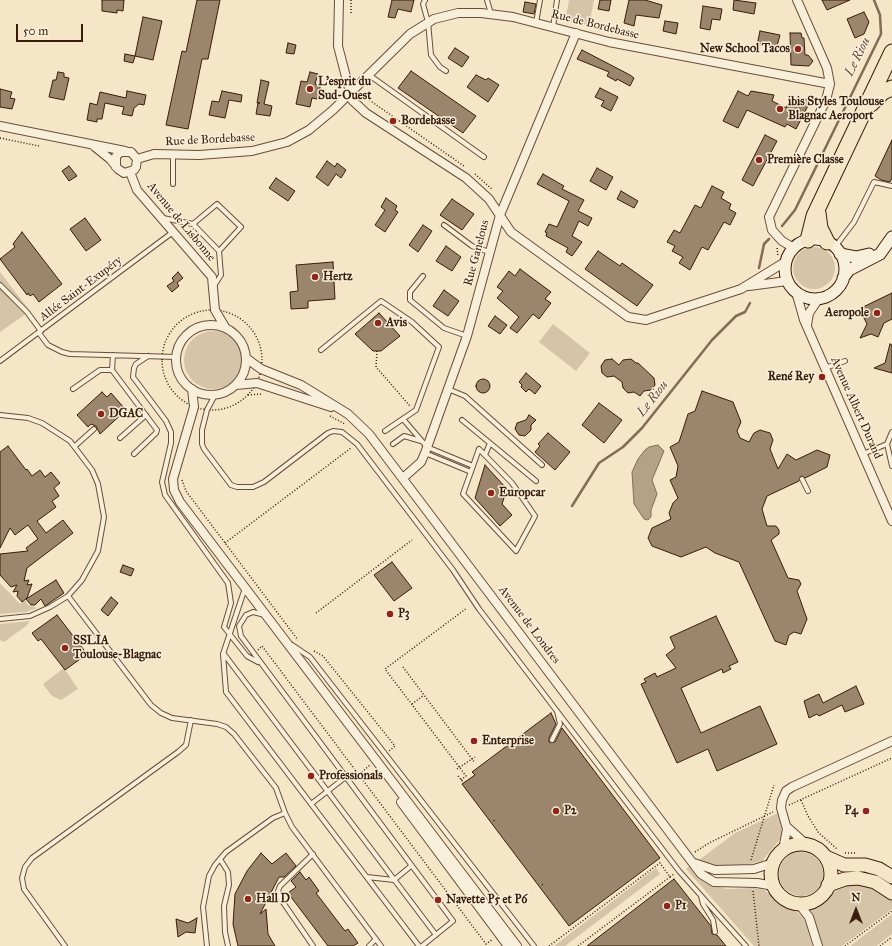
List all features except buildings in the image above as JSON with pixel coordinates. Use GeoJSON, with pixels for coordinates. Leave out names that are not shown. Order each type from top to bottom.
{"type":"FeatureCollection","features":[{"type":"Feature","properties":{"kind":"highway"},"geometry":{"type":"LineString","coordinates":[[808,240],[814,216],[861,120],[892,52]]}},
{"type":"Feature","properties":{"kind":"highway"},"geometry":{"type":"LineString","coordinates":[[861,120],[874,100],[883,92],[892,88]]}},
{"type":"Feature","properties":{"kind":"highway"},"geometry":{"type":"LineString","coordinates":[[818,210],[818,224],[834,248]]}},
{"type":"Feature","properties":{"kind":"main road"},"geometry":{"type":"LineString","coordinates":[[795,844],[807,845],[821,851],[826,857],[831,871],[825,892],[813,901],[798,903],[784,898],[774,886],[771,878],[773,863],[783,850],[795,844]]}},
{"type":"Feature","properties":{"kind":"main road"},"geometry":{"type":"LineString","coordinates":[[826,857],[844,864],[865,865],[879,869],[892,876]]}},
{"type":"Feature","properties":{"kind":"main road"},"geometry":{"type":"LineString","coordinates":[[828,885],[845,879],[858,878],[875,882],[892,893]]}},
{"type":"Feature","properties":{"kind":"street"},"geometry":{"type":"LineString","coordinates":[[339,0],[338,46],[352,100],[366,113],[474,185],[489,199],[511,232],[628,317],[646,320],[748,286],[787,281]]}},
{"type":"Feature","properties":{"kind":"street"},"geometry":{"type":"LineString","coordinates":[[794,248],[777,243],[769,217],[826,100],[830,84],[827,68],[797,0]]}},
{"type":"Feature","properties":{"kind":"street","name":"Rue de Bordebasse"},"geometry":{"type":"LineString","coordinates":[[137,158],[154,154],[173,155],[252,151],[287,142],[319,122],[351,93],[410,34],[434,19],[458,13],[491,14],[680,56],[830,84]]}},
{"type":"Feature","properties":{"kind":"street","name":"Rue Ganelous"},"geometry":{"type":"LineString","coordinates":[[403,478],[421,462],[424,447],[448,389],[467,336],[500,215],[576,33]]}},
{"type":"Feature","properties":{"kind":"street"},"geometry":{"type":"LineString","coordinates":[[0,126],[131,152],[137,158],[136,167],[130,172],[120,172],[102,152],[93,145]]}},
{"type":"Feature","properties":{"kind":"street"},"geometry":{"type":"LineString","coordinates":[[116,167],[116,156],[125,151]]}},
{"type":"Feature","properties":{"kind":"street","name":"Avenue de Lisbonne"},"geometry":{"type":"LineString","coordinates":[[130,172],[137,190],[212,277],[215,310],[225,328]]}},
{"type":"Feature","properties":{"kind":"street"},"geometry":{"type":"LineString","coordinates":[[808,240],[861,257],[873,252],[889,240],[880,254],[848,270],[834,292],[820,298],[806,297],[796,292],[787,281],[785,272],[786,262],[794,248],[808,240]]}},
{"type":"Feature","properties":{"kind":"street"},"geometry":{"type":"LineString","coordinates":[[834,248],[844,264],[843,279]]}},
{"type":"Feature","properties":{"kind":"street"},"geometry":{"type":"LineString","coordinates":[[748,286],[786,262]]}},
{"type":"Feature","properties":{"kind":"street","name":"Avenue Albert Durand"},"geometry":{"type":"LineString","coordinates":[[796,292],[807,326],[892,521]]}},
{"type":"Feature","properties":{"kind":"street"},"geometry":{"type":"LineString","coordinates":[[807,326],[809,313],[820,298]]}},
{"type":"Feature","properties":{"kind":"street"},"geometry":{"type":"LineString","coordinates":[[203,326],[215,310]]}},
{"type":"Feature","properties":{"kind":"street"},"geometry":{"type":"LineString","coordinates":[[214,325],[225,328],[234,333],[241,341],[246,358],[245,371],[236,385],[224,392],[215,395],[205,394],[192,389],[181,377],[177,368],[176,357],[179,347],[185,337],[193,330],[203,326],[214,325]]}},
{"type":"Feature","properties":{"kind":"street","name":"Avenue de Londres"},"geometry":{"type":"LineString","coordinates":[[246,358],[261,369],[301,385],[364,428],[701,874],[714,882],[757,883],[774,886]]}},
{"type":"Feature","properties":{"kind":"street","name":"Avenue de Londres"},"geometry":{"type":"LineString","coordinates":[[236,385],[257,383],[338,409]]}},
{"type":"Feature","properties":{"kind":"street"},"geometry":{"type":"LineString","coordinates":[[192,389],[194,407],[173,478],[174,490],[183,506],[516,946]]}},
{"type":"Feature","properties":{"kind":"street"},"geometry":{"type":"LineString","coordinates":[[783,850],[787,827],[782,808],[782,800],[786,791],[892,741]]}},
{"type":"Feature","properties":{"kind":"street"},"geometry":{"type":"LineString","coordinates":[[376,760],[380,774],[508,946]]}},
{"type":"Feature","properties":{"kind":"street"},"geometry":{"type":"LineString","coordinates":[[787,827],[807,845]]}},
{"type":"Feature","properties":{"kind":"street"},"geometry":{"type":"LineString","coordinates":[[694,863],[714,870],[754,869],[773,863]]}},
{"type":"Feature","properties":{"kind":"street"},"geometry":{"type":"LineString","coordinates":[[798,903],[809,917],[818,946]]}},
{"type":"Feature","properties":{"kind":"lane"},"geometry":{"type":"LineString","coordinates":[[425,0],[423,4],[428,22],[431,55],[440,67],[446,71]]}},
{"type":"Feature","properties":{"kind":"lane"},"geometry":{"type":"LineString","coordinates":[[487,0],[491,14]]}},
{"type":"Feature","properties":{"kind":"lane"},"geometry":{"type":"LineString","coordinates":[[536,23],[540,0]]}},
{"type":"Feature","properties":{"kind":"lane"},"geometry":{"type":"LineString","coordinates":[[553,27],[557,0]]}},
{"type":"Feature","properties":{"kind":"lane"},"geometry":{"type":"LineString","coordinates":[[368,75],[484,158]]}},
{"type":"Feature","properties":{"kind":"lane"},"geometry":{"type":"LineString","coordinates":[[173,155],[173,184]]}},
{"type":"Feature","properties":{"kind":"lane"},"geometry":{"type":"LineString","coordinates":[[834,248],[854,222],[874,182],[892,186]]}},
{"type":"Feature","properties":{"kind":"lane"},"geometry":{"type":"LineString","coordinates":[[193,224],[216,204],[241,227],[219,251]]}},
{"type":"Feature","properties":{"kind":"lane"},"geometry":{"type":"LineString","coordinates":[[161,218],[193,224],[219,251],[221,275],[213,288]]}},
{"type":"Feature","properties":{"kind":"lane"},"geometry":{"type":"LineString","coordinates":[[444,225],[472,246],[490,252]]}},
{"type":"Feature","properties":{"kind":"lane","name":"Allée Saint-Exupéry"},"geometry":{"type":"LineString","coordinates":[[0,361],[173,232]]}},
{"type":"Feature","properties":{"kind":"lane"},"geometry":{"type":"LineString","coordinates":[[423,276],[410,292],[410,300],[444,328],[467,336]]}},
{"type":"Feature","properties":{"kind":"lane"},"geometry":{"type":"LineString","coordinates":[[0,285],[28,312],[48,345],[62,352],[162,358],[176,357]]}},
{"type":"Feature","properties":{"kind":"lane"},"geometry":{"type":"LineString","coordinates":[[321,350],[382,301],[412,322],[439,348],[416,410],[385,431]]}},
{"type":"Feature","properties":{"kind":"lane"},"geometry":{"type":"LineString","coordinates":[[113,355],[112,370],[157,430],[156,433],[134,454]]}},
{"type":"Feature","properties":{"kind":"lane"},"geometry":{"type":"LineString","coordinates":[[148,356],[136,364],[133,377],[166,421],[171,432],[171,443],[162,482],[165,495],[228,583],[231,604],[224,627],[247,656],[259,663]]}},
{"type":"Feature","properties":{"kind":"lane"},"geometry":{"type":"LineString","coordinates":[[825,368],[845,361]]}},
{"type":"Feature","properties":{"kind":"lane"},"geometry":{"type":"LineString","coordinates":[[73,389],[100,370],[112,370]]}},
{"type":"Feature","properties":{"kind":"lane"},"geometry":{"type":"LineString","coordinates":[[448,389],[464,396],[542,465]]}},
{"type":"Feature","properties":{"kind":"lane"},"geometry":{"type":"LineString","coordinates":[[215,395],[207,410],[201,438],[204,449],[231,485],[237,487],[253,487],[264,482],[328,433],[333,431],[342,432],[357,444],[453,570],[479,609],[679,871],[746,946]]}},
{"type":"Feature","properties":{"kind":"lane"},"geometry":{"type":"LineString","coordinates":[[0,415],[28,418],[42,423],[59,432],[75,446],[92,470],[98,484],[104,518],[98,551],[82,580],[68,596],[50,607],[30,616],[0,619]]}},
{"type":"Feature","properties":{"kind":"lane"},"geometry":{"type":"LineString","coordinates":[[120,438],[146,415]]}},
{"type":"Feature","properties":{"kind":"lane"},"geometry":{"type":"LineString","coordinates":[[403,419],[424,447],[473,466]]}},
{"type":"Feature","properties":{"kind":"lane"},"geometry":{"type":"LineString","coordinates":[[462,420],[536,481]]}},
{"type":"Feature","properties":{"kind":"lane"},"geometry":{"type":"LineString","coordinates":[[75,446],[94,430]]}},
{"type":"Feature","properties":{"kind":"lane"},"geometry":{"type":"LineString","coordinates":[[892,432],[887,444],[892,466]]}},
{"type":"Feature","properties":{"kind":"lane"},"geometry":{"type":"LineString","coordinates":[[393,444],[404,436],[471,472]]}},
{"type":"Feature","properties":{"kind":"lane"},"geometry":{"type":"LineString","coordinates":[[485,455],[490,443]]}},
{"type":"Feature","properties":{"kind":"lane"},"geometry":{"type":"LineString","coordinates":[[863,454],[887,444]]}},
{"type":"Feature","properties":{"kind":"lane"},"geometry":{"type":"LineString","coordinates":[[479,449],[485,455],[512,483],[535,516],[516,551],[463,494],[479,449]]}},
{"type":"Feature","properties":{"kind":"lane"},"geometry":{"type":"LineString","coordinates":[[802,479],[808,491]]}},
{"type":"Feature","properties":{"kind":"lane"},"geometry":{"type":"LineString","coordinates":[[245,588],[223,654],[226,692],[420,946],[453,921],[411,866],[347,776],[259,663],[254,653],[241,636],[239,626],[240,622],[249,613],[267,616]]}},
{"type":"Feature","properties":{"kind":"lane"},"geometry":{"type":"LineString","coordinates":[[68,596],[151,705],[161,713],[172,718],[226,727],[234,734],[276,788],[292,827],[381,946]]}},
{"type":"Feature","properties":{"kind":"lane"},"geometry":{"type":"LineString","coordinates":[[287,642],[310,657],[534,946]]}},
{"type":"Feature","properties":{"kind":"lane"},"geometry":{"type":"LineString","coordinates":[[223,654],[436,935]]}},
{"type":"Feature","properties":{"kind":"lane"},"geometry":{"type":"LineString","coordinates":[[552,740],[560,724],[556,709]]}},
{"type":"Feature","properties":{"kind":"lane"},"geometry":{"type":"LineString","coordinates":[[65,946],[24,889],[22,878],[25,867],[32,858],[186,745],[191,720]]}},
{"type":"Feature","properties":{"kind":"lane"},"geometry":{"type":"LineString","coordinates":[[311,804],[347,776]]}},
{"type":"Feature","properties":{"kind":"lane"},"geometry":{"type":"LineString","coordinates":[[207,946],[203,907],[209,876],[220,858],[226,852],[273,818],[285,813]]}},
{"type":"Feature","properties":{"kind":"lane"},"geometry":{"type":"LineString","coordinates":[[313,854],[280,886],[278,891],[280,898],[313,946]]}},
{"type":"Feature","properties":{"kind":"lane"},"geometry":{"type":"LineString","coordinates":[[220,858],[228,872],[230,885],[224,906],[224,932],[228,946]]}},
{"type":"Feature","properties":{"kind":"lane"},"geometry":{"type":"LineString","coordinates":[[367,877],[394,880],[411,866]]}},
{"type":"Feature","properties":{"kind":"lane"},"geometry":{"type":"LineString","coordinates":[[700,894],[703,904],[713,920],[715,932]]}},
{"type":"Feature","properties":{"kind":"lane"},"geometry":{"type":"LineString","coordinates":[[369,946],[376,939]]}},
{"type":"Feature","properties":{"kind":"path"},"geometry":{"type":"LineString","coordinates":[[351,0],[351,15]]}},
{"type":"Feature","properties":{"kind":"path"},"geometry":{"type":"LineString","coordinates":[[362,95],[467,168]]}},
{"type":"Feature","properties":{"kind":"path"},"geometry":{"type":"LineString","coordinates":[[0,138],[39,146]]}},
{"type":"Feature","properties":{"kind":"path"},"geometry":{"type":"LineString","coordinates":[[472,172],[492,189],[505,204]]}},
{"type":"Feature","properties":{"kind":"path"},"geometry":{"type":"LineString","coordinates":[[215,310],[229,313],[241,320],[251,329],[258,341],[262,355],[261,369],[257,383],[248,395],[236,404],[222,409],[207,410],[194,407],[183,401],[174,393],[167,382],[163,371],[162,358],[167,338],[180,322],[198,312],[215,310]]}},
{"type":"Feature","properties":{"kind":"path"},"geometry":{"type":"LineString","coordinates":[[377,351],[376,367],[411,407],[412,413]]}},
{"type":"Feature","properties":{"kind":"path"},"geometry":{"type":"LineString","coordinates":[[225,542],[357,444]]}},
{"type":"Feature","properties":{"kind":"path"},"geometry":{"type":"LineString","coordinates":[[182,478],[186,491],[301,643]]}},
{"type":"Feature","properties":{"kind":"path"},"geometry":{"type":"LineString","coordinates":[[316,613],[412,540]]}},
{"type":"Feature","properties":{"kind":"path"},"geometry":{"type":"LineString","coordinates":[[461,780],[466,776],[458,769],[385,669],[467,608]]}},
{"type":"Feature","properties":{"kind":"path"},"geometry":{"type":"LineString","coordinates":[[254,653],[262,646],[486,944],[496,936]]}},
{"type":"Feature","properties":{"kind":"path"},"geometry":{"type":"LineString","coordinates":[[310,649],[323,656],[395,746],[385,754]]}},
{"type":"Feature","properties":{"kind":"path"},"geometry":{"type":"LineString","coordinates":[[403,667],[475,763]]}},
{"type":"Feature","properties":{"kind":"path"},"geometry":{"type":"LineString","coordinates":[[412,704],[424,695]]}},
{"type":"Feature","properties":{"kind":"path"},"geometry":{"type":"LineString","coordinates":[[458,769],[474,757]]}},
{"type":"Feature","properties":{"kind":"path"},"geometry":{"type":"LineString","coordinates":[[351,782],[358,774],[376,760]]}},
{"type":"Feature","properties":{"kind":"path"},"geometry":{"type":"LineString","coordinates":[[458,776],[464,783]]}},
{"type":"Feature","properties":{"kind":"path"},"geometry":{"type":"LineString","coordinates":[[750,862],[774,785]]}},
{"type":"Feature","properties":{"kind":"path"},"geometry":{"type":"LineString","coordinates":[[801,800],[808,816],[818,832],[836,849],[841,853],[859,854]]}},
{"type":"Feature","properties":{"kind":"path"},"geometry":{"type":"LineString","coordinates":[[549,946],[660,864],[670,877]]}},
{"type":"Feature","properties":{"kind":"path"},"geometry":{"type":"LineString","coordinates":[[578,946],[679,871]]}},
{"type":"Feature","properties":{"kind":"path"},"geometry":{"type":"LineString","coordinates":[[752,888],[759,946]]}},
{"type":"Feature","properties":{"kind":"path"},"geometry":{"type":"LineString","coordinates":[[845,946],[892,911]]}},
{"type":"Feature","properties":{"kind":"path"},"geometry":{"type":"LineString","coordinates":[[880,946],[892,937]]}},
{"type":"Feature","properties":{"kind":"shaded area"},"geometry":{"type":"Polygon","coordinates":[[[569,0],[594,0],[589,26],[565,21],[569,0]]]}},
{"type":"Feature","properties":{"kind":"shaded area"},"geometry":{"type":"Polygon","coordinates":[[[814,247],[829,253],[835,268],[829,283],[814,289],[799,283],[793,268],[799,253],[814,247]]]}},
{"type":"Feature","properties":{"kind":"shaded area"},"geometry":{"type":"Polygon","coordinates":[[[0,272],[30,311],[0,332],[0,272]]]}},
{"type":"Feature","properties":{"kind":"shaded area"},"geometry":{"type":"Polygon","coordinates":[[[553,324],[590,353],[576,371],[539,342],[553,324]]]}},
{"type":"Feature","properties":{"kind":"shaded area"},"geometry":{"type":"Polygon","coordinates":[[[213,331],[229,336],[237,344],[242,360],[237,376],[229,384],[213,389],[197,384],[189,376],[184,360],[189,344],[197,336],[213,331]]]}},
{"type":"Feature","properties":{"kind":"shaded area"},"geometry":{"type":"Polygon","coordinates":[[[658,445],[664,451],[652,480],[657,494],[651,510],[651,517],[648,520],[644,519],[634,504],[632,472],[638,459],[645,450],[649,447],[658,445]]]}},
{"type":"Feature","properties":{"kind":"shaded area"},"geometry":{"type":"Polygon","coordinates":[[[0,583],[20,604],[25,600],[28,605],[37,608],[26,612],[0,614],[0,583]]]}},
{"type":"Feature","properties":{"kind":"shaded area"},"geometry":{"type":"Polygon","coordinates":[[[30,621],[26,626],[4,642],[0,640],[0,624],[30,621]]]}},
{"type":"Feature","properties":{"kind":"shaded area"},"geometry":{"type":"Polygon","coordinates":[[[64,668],[78,689],[61,700],[52,696],[43,684],[64,668]]]}},
{"type":"Feature","properties":{"kind":"shaded area"},"geometry":{"type":"Polygon","coordinates":[[[778,813],[782,831],[781,838],[762,861],[751,864],[751,862],[750,865],[714,866],[699,860],[735,833],[778,813]]]}},
{"type":"Feature","properties":{"kind":"shaded area"},"geometry":{"type":"Polygon","coordinates":[[[797,852],[805,852],[817,858],[823,870],[823,878],[817,890],[805,896],[797,896],[785,890],[779,878],[779,870],[785,858],[797,852]]]}},
{"type":"Feature","properties":{"kind":"shaded area"},"geometry":{"type":"Polygon","coordinates":[[[690,866],[713,885],[727,889],[754,888],[765,890],[779,904],[797,912],[802,916],[806,924],[812,946],[754,946],[686,869],[690,866]]]}},
{"type":"Feature","properties":{"kind":"shaded area"},"geometry":{"type":"Polygon","coordinates":[[[656,868],[660,874],[565,946],[554,946],[656,868]]]}},
{"type":"Feature","properties":{"kind":"shaded area"},"geometry":{"type":"Polygon","coordinates":[[[854,883],[868,885],[882,892],[892,901],[892,909],[842,946],[823,946],[811,910],[825,902],[839,887],[854,883]]]}},
{"type":"Feature","properties":{"kind":"shaded area"},"geometry":{"type":"Polygon","coordinates":[[[892,914],[892,934],[876,946],[850,946],[892,914]]]}},
{"type":"Feature","properties":{"kind":"waterway","name":"Le Riou"},"geometry":{"type":"LineString","coordinates":[[782,226],[795,210],[881,34],[880,15],[874,0]]}},
{"type":"Feature","properties":{"kind":"waterway","name":"Le Riou"},"geometry":{"type":"LineString","coordinates":[[759,268],[764,244],[769,239]]}},
{"type":"Feature","properties":{"kind":"waterway","name":"Le Riou"},"geometry":{"type":"LineString","coordinates":[[572,506],[599,463],[623,447],[642,428],[712,340],[736,316],[745,312],[750,303]]}},
{"type":"Feature","properties":{"kind":"place","name":"New School Tacos"},"geometry":{"type":"Point","coordinates":[798,49]}},
{"type":"Feature","properties":{"kind":"place","name":"L'esprit du Sud-Ouest"},"geometry":{"type":"Point","coordinates":[310,89]}},
{"type":"Feature","properties":{"kind":"place","name":"ibis Styles Toulouse Blagnac Aeroport"},"geometry":{"type":"Point","coordinates":[780,109]}},
{"type":"Feature","properties":{"kind":"place","name":"Bordebasse"},"geometry":{"type":"Point","coordinates":[393,121]}},
{"type":"Feature","properties":{"kind":"place","name":"Première Classe"},"geometry":{"type":"Point","coordinates":[759,160]}},
{"type":"Feature","properties":{"kind":"place","name":"Hertz"},"geometry":{"type":"Point","coordinates":[315,277]}},
{"type":"Feature","properties":{"kind":"place","name":"Aeropole"},"geometry":{"type":"Point","coordinates":[877,313]}},
{"type":"Feature","properties":{"kind":"place","name":"Avis"},"geometry":{"type":"Point","coordinates":[378,323]}},
{"type":"Feature","properties":{"kind":"place","name":"René Rey"},"geometry":{"type":"Point","coordinates":[822,377]}},
{"type":"Feature","properties":{"kind":"place","name":"DGAC"},"geometry":{"type":"Point","coordinates":[101,414]}},
{"type":"Feature","properties":{"kind":"place","name":"Europcar"},"geometry":{"type":"Point","coordinates":[491,493]}},
{"type":"Feature","properties":{"kind":"place","name":"P3"},"geometry":{"type":"Point","coordinates":[390,614]}},
{"type":"Feature","properties":{"kind":"place","name":"SSLIA Toulouse-Blagnac"},"geometry":{"type":"Point","coordinates":[65,648]}},
{"type":"Feature","properties":{"kind":"place","name":"Enterprise"},"geometry":{"type":"Point","coordinates":[474,741]}},
{"type":"Feature","properties":{"kind":"place","name":"Professionals"},"geometry":{"type":"Point","coordinates":[311,776]}},
{"type":"Feature","properties":{"kind":"place","name":"P2"},"geometry":{"type":"Point","coordinates":[556,811]}},
{"type":"Feature","properties":{"kind":"place","name":"P4"},"geometry":{"type":"Point","coordinates":[866,811]}},
{"type":"Feature","properties":{"kind":"place","name":"Hall D"},"geometry":{"type":"Point","coordinates":[248,899]}},
{"type":"Feature","properties":{"kind":"place","name":"Navette P5 et P6"},"geometry":{"type":"Point","coordinates":[438,900]}},
{"type":"Feature","properties":{"kind":"place","name":"P1"},"geometry":{"type":"Point","coordinates":[667,906]}}]}
